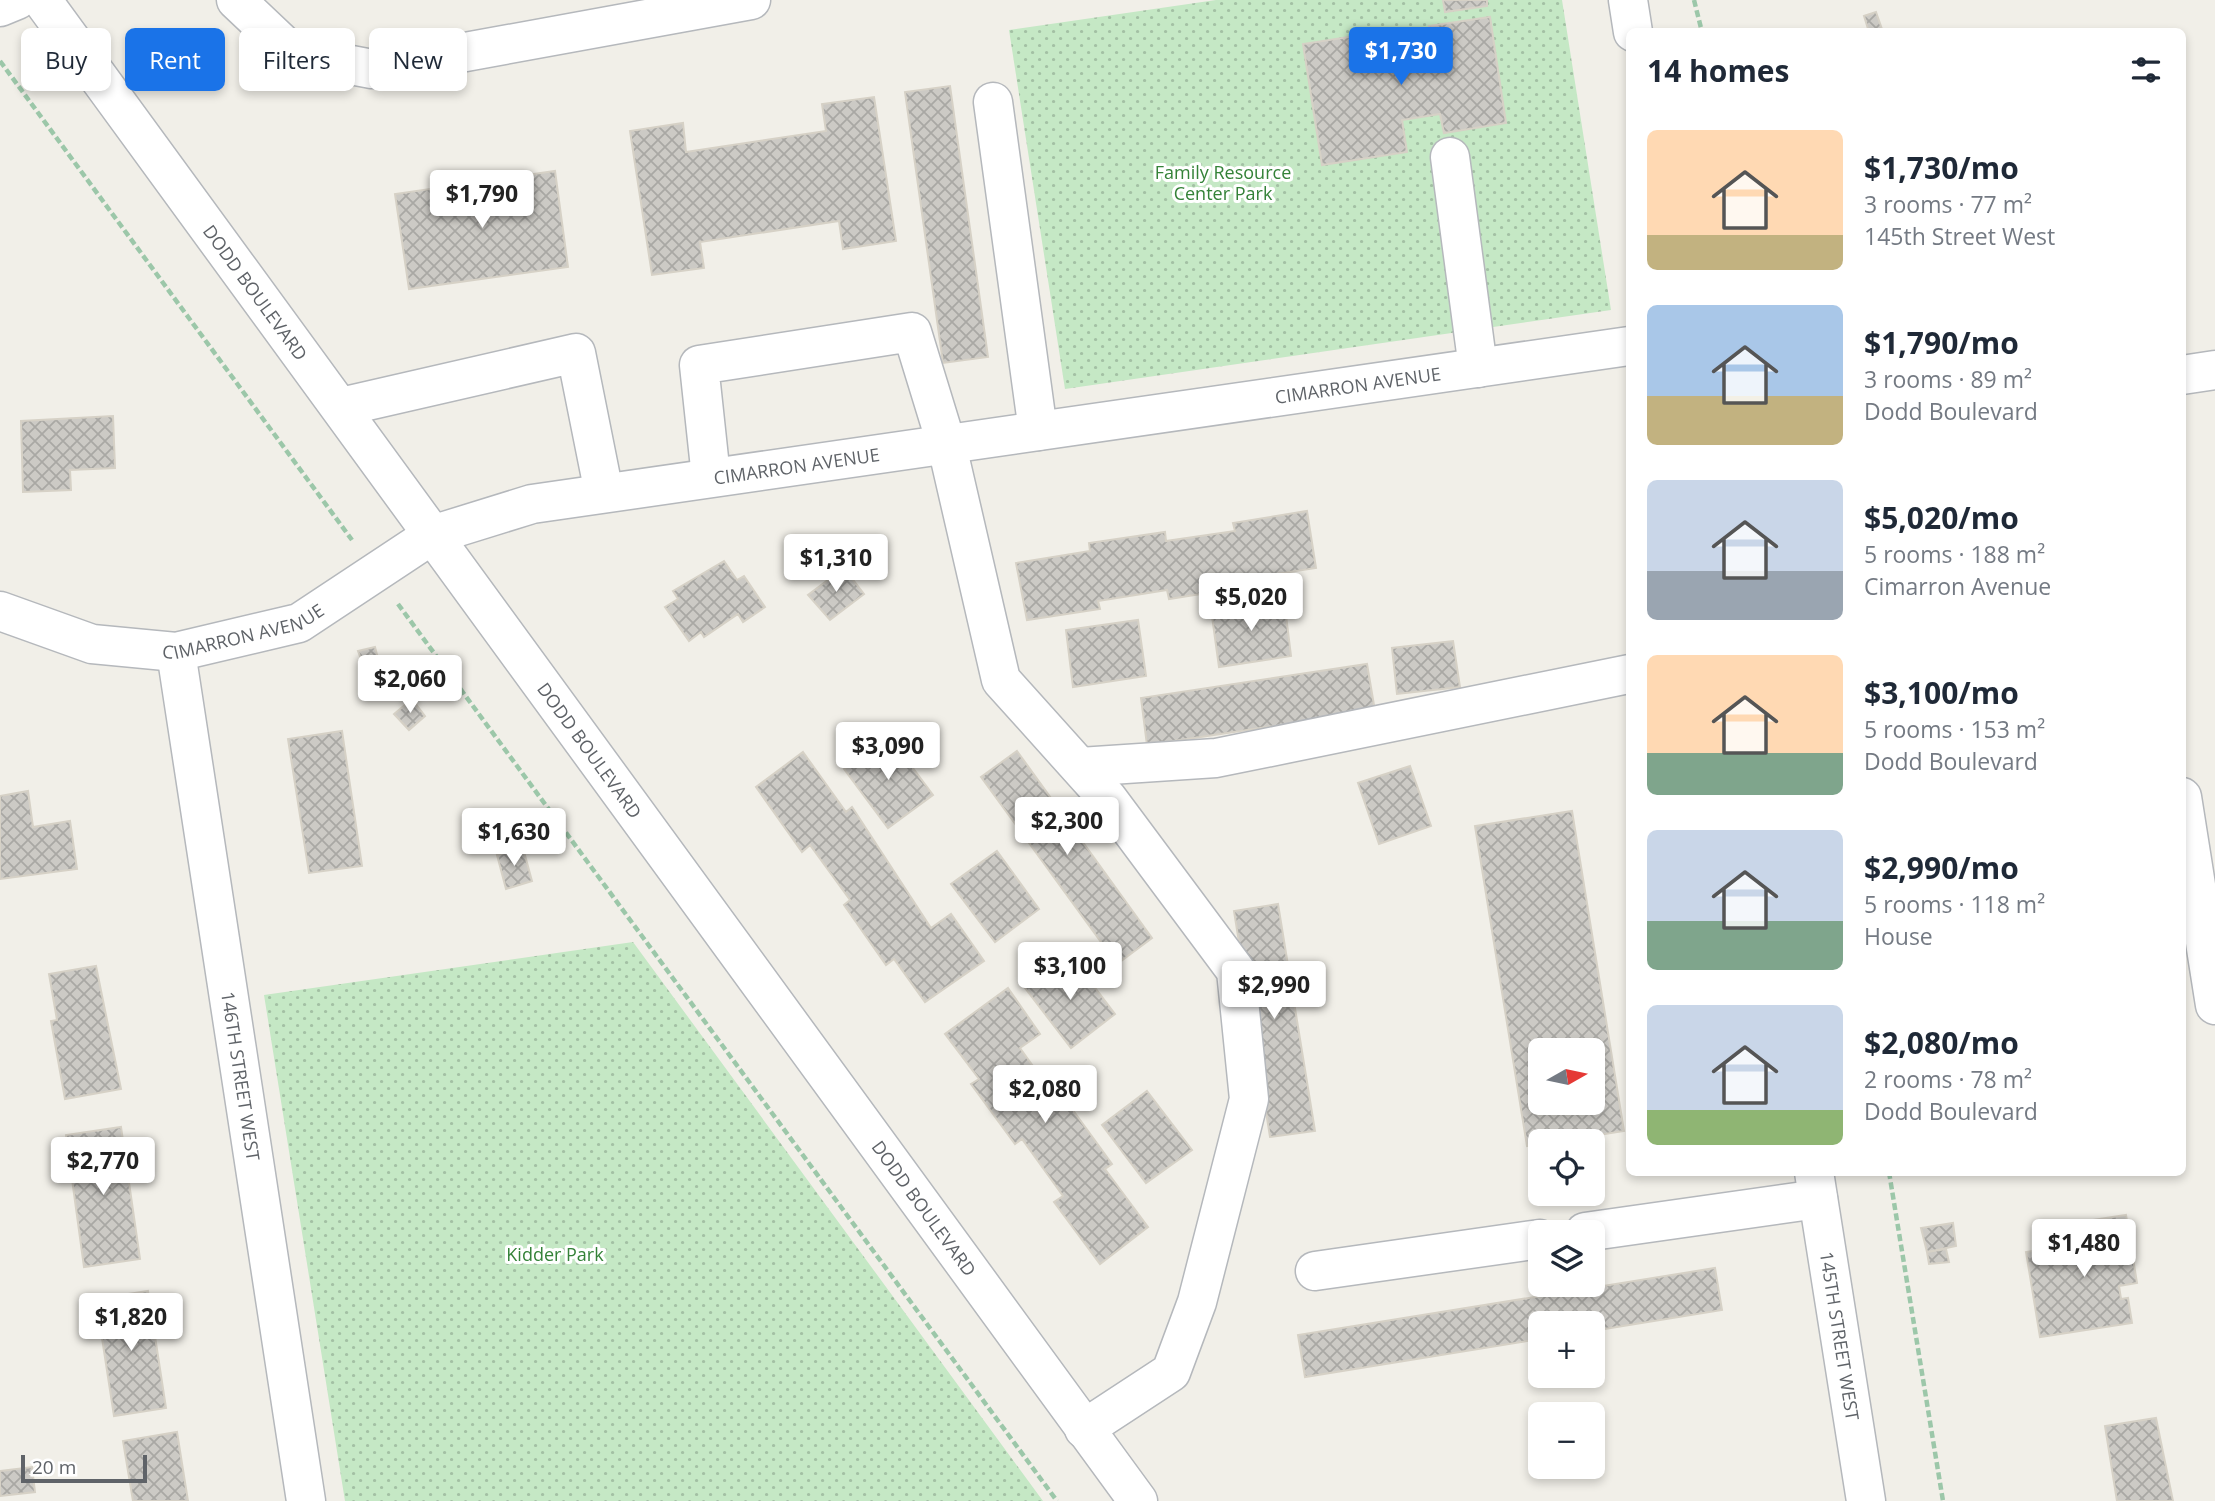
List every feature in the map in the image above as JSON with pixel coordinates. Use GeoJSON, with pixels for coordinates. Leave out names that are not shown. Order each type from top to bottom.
{"type":"FeatureCollection","features":[{"type":"Feature","properties":{"kind":"street"},"geometry":{"type":"LineString","coordinates":[[0,7],[17,0]]}},
{"type":"Feature","properties":{"kind":"street","name":"DODD BOULEVARD"},"geometry":{"type":"LineString","coordinates":[[42,0],[1138,1501]]}},
{"type":"Feature","properties":{"kind":"street"},"geometry":{"type":"LineString","coordinates":[[236,0],[293,54],[372,69],[601,14],[751,0]]}},
{"type":"Feature","properties":{"kind":"street"},"geometry":{"type":"LineString","coordinates":[[1628,0],[1632,28]]}},
{"type":"Feature","properties":{"kind":"street"},"geometry":{"type":"LineString","coordinates":[[993,103],[1038,431]]}},
{"type":"Feature","properties":{"kind":"street"},"geometry":{"type":"LineString","coordinates":[[1450,157],[1478,368]]}},
{"type":"Feature","properties":{"kind":"street"},"geometry":{"type":"LineString","coordinates":[[711,477],[699,365],[912,332],[947,446],[1001,680],[1108,799],[1236,971],[1249,1100],[1197,1302],[1171,1372],[1084,1429]]}},
{"type":"Feature","properties":{"kind":"street","name":"CIMARRON AVENUE"},"geometry":{"type":"LineString","coordinates":[[0,611],[92,644],[176,652],[299,623],[432,535],[532,504],[1626,346]]}},
{"type":"Feature","properties":{"kind":"street"},"geometry":{"type":"LineString","coordinates":[[341,407],[576,353],[604,493]]}},
{"type":"Feature","properties":{"kind":"street"},"geometry":{"type":"LineString","coordinates":[[2186,374],[2215,370]]}},
{"type":"Feature","properties":{"kind":"street","name":"146TH STREET WEST"},"geometry":{"type":"LineString","coordinates":[[176,652],[306,1501]]}},
{"type":"Feature","properties":{"kind":"street"},"geometry":{"type":"LineString","coordinates":[[1080,767],[1216,758],[1626,675]]}},
{"type":"Feature","properties":{"kind":"street"},"geometry":{"type":"LineString","coordinates":[[2186,822],[2215,1005]]}},
{"type":"Feature","properties":{"kind":"street"},"geometry":{"type":"LineString","coordinates":[[1605,1228],[1816,1186]]}},
{"type":"Feature","properties":{"kind":"street","name":"145TH STREET WEST"},"geometry":{"type":"LineString","coordinates":[[1816,1186],[1866,1501]]}},
{"type":"Feature","properties":{"kind":"street"},"geometry":{"type":"LineString","coordinates":[[1315,1271],[1528,1240]]}},
{"type":"Feature","properties":{"kind":"path"},"geometry":{"type":"LineString","coordinates":[[1694,0],[1701,28]]}},
{"type":"Feature","properties":{"kind":"path"},"geometry":{"type":"LineString","coordinates":[[0,61],[1057,1501]]}},
{"type":"Feature","properties":{"kind":"path"},"geometry":{"type":"LineString","coordinates":[[1890,1176],[1942,1501]]}},
{"type":"Feature","properties":{"kind":"green space","name":"Family Resource Center Park"},"geometry":{"type":"Polygon","coordinates":[[[1216,0],[1562,0],[1611,310],[1065,389],[1009,30],[1216,0]]]}},
{"type":"Feature","properties":{"kind":"green space","name":"Kidder Park"},"geometry":{"type":"Polygon","coordinates":[[[633,942],[1043,1501],[345,1501],[264,995],[633,942]]]}},
{"type":"Feature","properties":{"kind":"building"},"geometry":{"type":"Polygon","coordinates":[[[1443,0],[1487,0],[1487,6],[1445,12],[1443,0]]]}},
{"type":"Feature","properties":{"kind":"building"},"geometry":{"type":"Polygon","coordinates":[[[1876,12],[1882,28],[1868,28],[1864,16],[1876,12]]]}},
{"type":"Feature","properties":{"kind":"building"},"geometry":{"type":"Polygon","coordinates":[[[1490,17],[1506,123],[1444,133],[1440,114],[1402,120],[1407,152],[1322,165],[1303,44],[1388,31],[1389,39],[1430,33],[1429,26],[1490,17]]]}},
{"type":"Feature","properties":{"kind":"building"},"geometry":{"type":"Polygon","coordinates":[[[950,86],[988,357],[943,363],[905,92],[950,86]]]}},
{"type":"Feature","properties":{"kind":"building"},"geometry":{"type":"Polygon","coordinates":[[[874,97],[896,241],[843,249],[839,221],[700,242],[704,268],[652,275],[630,131],[683,123],[686,152],[826,131],[822,104],[874,97]]]}},
{"type":"Feature","properties":{"kind":"building"},"geometry":{"type":"Polygon","coordinates":[[[555,171],[568,267],[409,289],[395,194],[555,171]]]}},
{"type":"Feature","properties":{"kind":"building"},"geometry":{"type":"Polygon","coordinates":[[[113,416],[115,468],[70,470],[71,490],[23,492],[21,421],[113,416]]]}},
{"type":"Feature","properties":{"kind":"building"},"geometry":{"type":"Polygon","coordinates":[[[1307,511],[1316,568],[1244,579],[1245,587],[1169,599],[1167,590],[1098,601],[1100,609],[1027,620],[1016,563],[1090,551],[1089,543],[1165,532],[1166,541],[1235,531],[1233,523],[1307,511]]]}},
{"type":"Feature","properties":{"kind":"building"},"geometry":{"type":"Polygon","coordinates":[[[724,561],[737,580],[744,576],[765,607],[743,622],[738,614],[704,637],[701,632],[689,641],[665,607],[678,599],[673,591],[724,561]]]}},
{"type":"Feature","properties":{"kind":"building"},"geometry":{"type":"Polygon","coordinates":[[[844,568],[864,594],[830,620],[808,595],[844,568]]]}},
{"type":"Feature","properties":{"kind":"building"},"geometry":{"type":"Polygon","coordinates":[[[1284,599],[1291,656],[1219,667],[1211,609],[1284,599]]]}},
{"type":"Feature","properties":{"kind":"building"},"geometry":{"type":"Polygon","coordinates":[[[1138,620],[1146,676],[1073,687],[1066,630],[1138,620]]]}},
{"type":"Feature","properties":{"kind":"building"},"geometry":{"type":"Polygon","coordinates":[[[1453,641],[1460,687],[1397,694],[1392,648],[1453,641]]]}},
{"type":"Feature","properties":{"kind":"building"},"geometry":{"type":"Polygon","coordinates":[[[375,647],[380,666],[365,670],[358,651],[375,647]]]}},
{"type":"Feature","properties":{"kind":"building"},"geometry":{"type":"Polygon","coordinates":[[[1367,664],[1375,711],[1147,745],[1141,698],[1367,664]]]}},
{"type":"Feature","properties":{"kind":"building"},"geometry":{"type":"Polygon","coordinates":[[[412,699],[425,716],[409,730],[394,714],[412,699]]]}},
{"type":"Feature","properties":{"kind":"building"},"geometry":{"type":"Polygon","coordinates":[[[342,731],[362,866],[309,873],[288,739],[342,731]]]}},
{"type":"Feature","properties":{"kind":"building"},"geometry":{"type":"Polygon","coordinates":[[[889,736],[933,795],[888,828],[844,769],[889,736]]]}},
{"type":"Feature","properties":{"kind":"building"},"geometry":{"type":"Polygon","coordinates":[[[1017,751],[1152,938],[1117,964],[981,777],[1017,751]]]}},
{"type":"Feature","properties":{"kind":"building"},"geometry":{"type":"Polygon","coordinates":[[[803,752],[846,812],[852,807],[931,928],[951,914],[984,961],[925,1002],[894,959],[886,965],[844,905],[850,900],[810,845],[802,852],[756,787],[803,752]]]}},
{"type":"Feature","properties":{"kind":"building"},"geometry":{"type":"Polygon","coordinates":[[[1410,766],[1431,826],[1379,844],[1358,783],[1410,766]]]}},
{"type":"Feature","properties":{"kind":"building"},"geometry":{"type":"Polygon","coordinates":[[[28,791],[33,827],[70,821],[77,869],[0,879],[0,796],[28,791]]]}},
{"type":"Feature","properties":{"kind":"building"},"geometry":{"type":"Polygon","coordinates":[[[1572,811],[1624,1131],[1605,1134],[1605,1129],[1528,1129],[1527,1146],[1475,826],[1572,811]]]}},
{"type":"Feature","properties":{"kind":"building"},"geometry":{"type":"Polygon","coordinates":[[[523,848],[532,881],[506,889],[497,855],[523,848]]]}},
{"type":"Feature","properties":{"kind":"building"},"geometry":{"type":"Polygon","coordinates":[[[997,851],[1039,909],[995,942],[951,884],[997,851]]]}},
{"type":"Feature","properties":{"kind":"building"},"geometry":{"type":"Polygon","coordinates":[[[1278,904],[1315,1131],[1270,1137],[1234,911],[1278,904]]]}},
{"type":"Feature","properties":{"kind":"building"},"geometry":{"type":"Polygon","coordinates":[[[1071,956],[1115,1014],[1071,1048],[1025,988],[1071,956]]]}},
{"type":"Feature","properties":{"kind":"building"},"geometry":{"type":"Polygon","coordinates":[[[96,966],[121,1089],[65,1099],[51,1021],[57,1020],[49,974],[96,966]]]}},
{"type":"Feature","properties":{"kind":"building"},"geometry":{"type":"Polygon","coordinates":[[[1008,988],[1040,1034],[1020,1048],[1061,1105],[1067,1102],[1112,1164],[1105,1169],[1148,1227],[1100,1264],[1054,1202],[1063,1196],[1022,1139],[1015,1144],[971,1084],[979,1079],[945,1034],[1008,988]]]}},
{"type":"Feature","properties":{"kind":"building"},"geometry":{"type":"Polygon","coordinates":[[[1147,1091],[1192,1150],[1146,1183],[1102,1125],[1147,1091]]]}},
{"type":"Feature","properties":{"kind":"building"},"geometry":{"type":"Polygon","coordinates":[[[121,1127],[140,1259],[84,1267],[66,1135],[121,1127]]]}},
{"type":"Feature","properties":{"kind":"building"},"geometry":{"type":"Polygon","coordinates":[[[2126,1215],[2137,1283],[2119,1286],[2121,1299],[2128,1298],[2132,1323],[2040,1337],[2026,1252],[2076,1244],[2073,1223],[2126,1215]]]}},
{"type":"Feature","properties":{"kind":"building"},"geometry":{"type":"Polygon","coordinates":[[[1953,1223],[1956,1246],[1927,1252],[1921,1228],[1953,1223]]]}},
{"type":"Feature","properties":{"kind":"building"},"geometry":{"type":"Polygon","coordinates":[[[1946,1249],[1949,1262],[1929,1264],[1927,1252],[1946,1249]]]}},
{"type":"Feature","properties":{"kind":"building"},"geometry":{"type":"Polygon","coordinates":[[[1715,1268],[1722,1310],[1605,1329],[1605,1311],[1528,1311],[1528,1341],[1305,1377],[1298,1335],[1535,1297],[1605,1297],[1605,1286],[1715,1268]]]}},
{"type":"Feature","properties":{"kind":"building"},"geometry":{"type":"Polygon","coordinates":[[[148,1291],[166,1408],[114,1416],[96,1299],[148,1291]]]}},
{"type":"Feature","properties":{"kind":"building"},"geometry":{"type":"Polygon","coordinates":[[[2156,1418],[2173,1501],[2117,1501],[2105,1426],[2156,1418]]]}},
{"type":"Feature","properties":{"kind":"building"},"geometry":{"type":"Polygon","coordinates":[[[177,1432],[188,1501],[133,1501],[123,1441],[177,1432]]]}},
{"type":"Feature","properties":{"kind":"building"},"geometry":{"type":"Polygon","coordinates":[[[32,1467],[35,1492],[0,1496],[0,1471],[32,1467]]]}}]}
